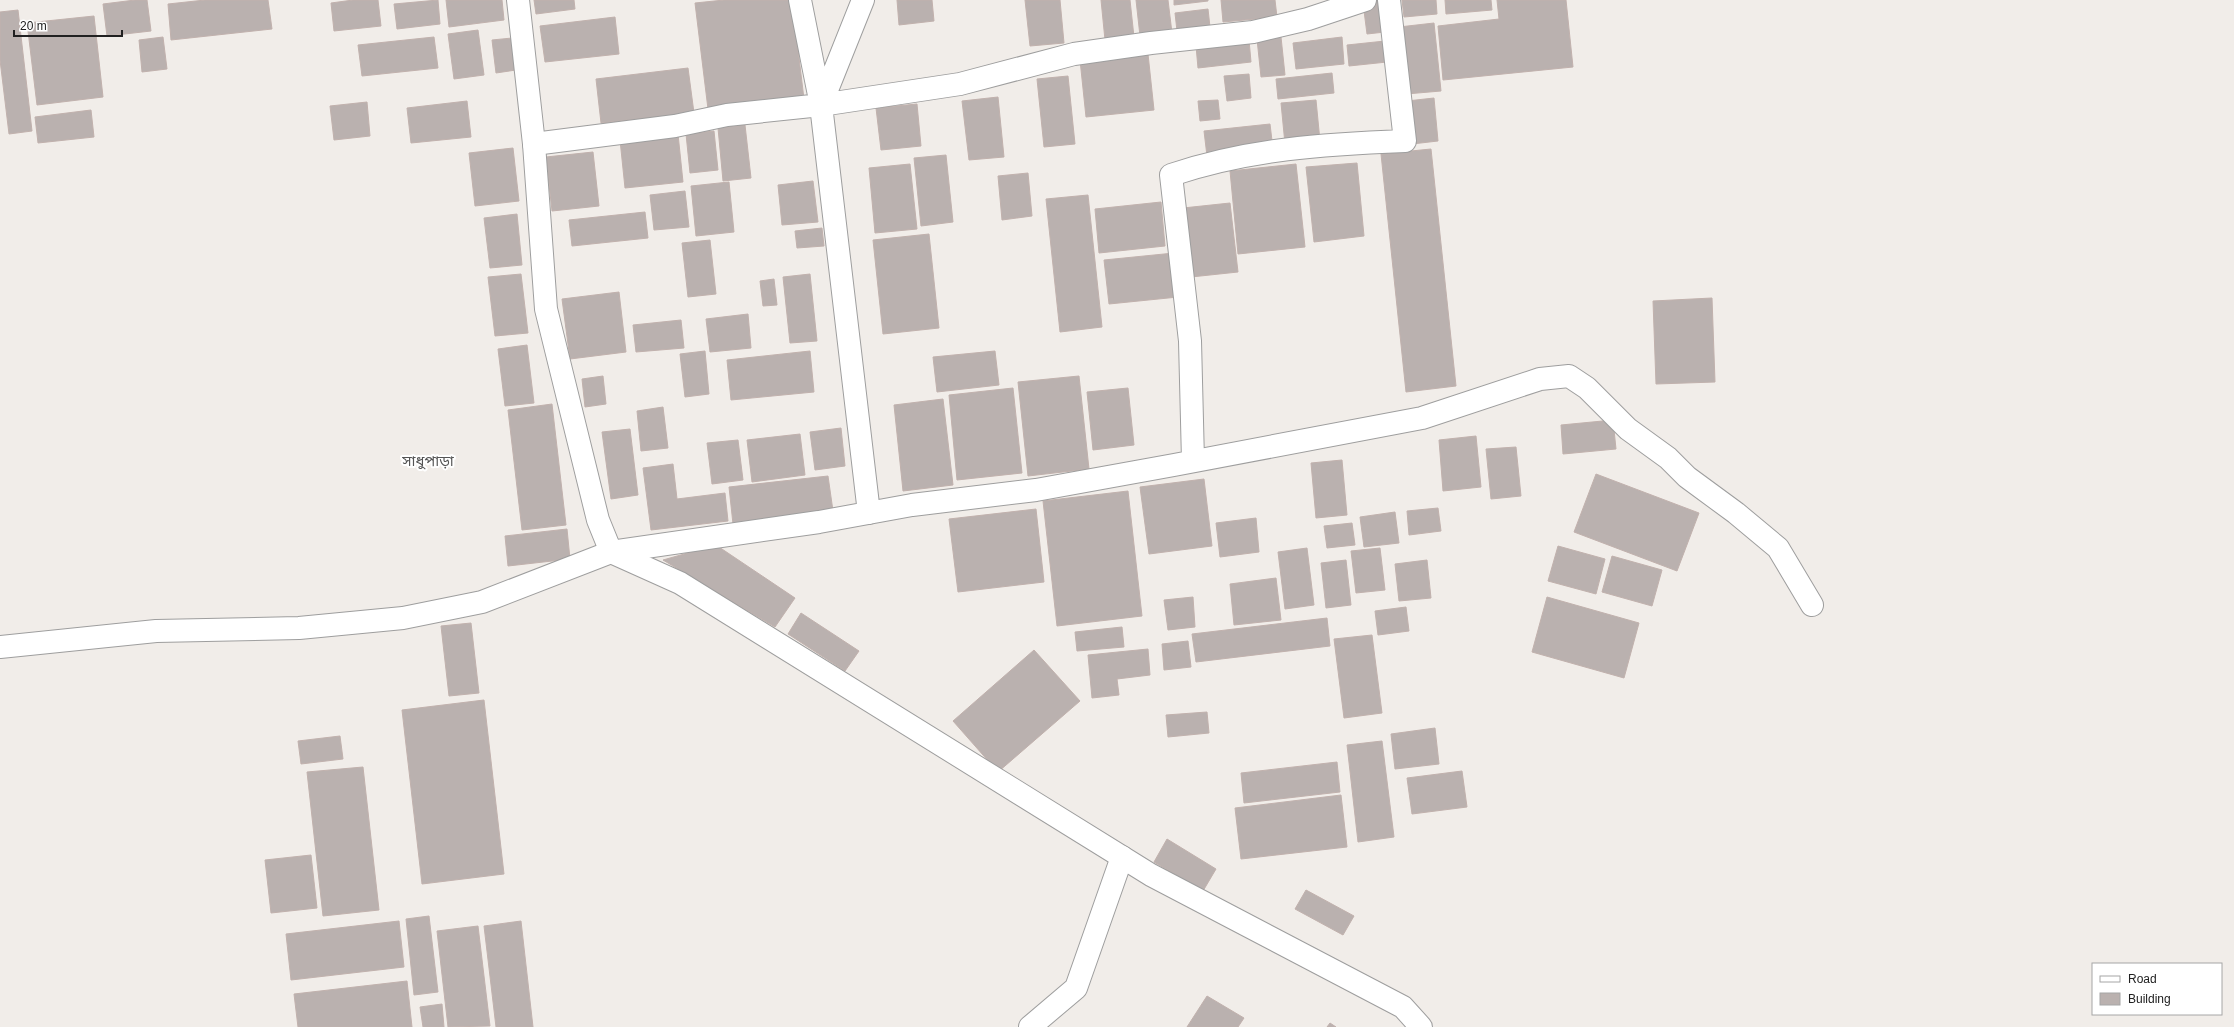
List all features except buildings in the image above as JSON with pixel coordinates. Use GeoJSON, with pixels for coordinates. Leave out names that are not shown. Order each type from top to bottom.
{"type":"FeatureCollection","features":[{"type":"Feature","properties":{"kind":"street"},"geometry":{"type":"LineString","coordinates":[[518,0],[534,144],[546,309],[598,520],[611,552],[680,583],[1151,875],[1403,1007],[1422,1027]]}},
{"type":"Feature","properties":{"kind":"street"},"geometry":{"type":"LineString","coordinates":[[800,0],[821,105],[869,513]]}},
{"type":"Feature","properties":{"kind":"street"},"geometry":{"type":"LineString","coordinates":[[821,105],[863,0]]}},
{"type":"Feature","properties":{"kind":"street"},"geometry":{"type":"LineString","coordinates":[[534,144],[675,126],[727,115],[821,105],[960,84],[1074,54],[1151,43],[1253,32],[1308,19],[1365,0]]}},
{"type":"Feature","properties":{"kind":"street"},"geometry":{"type":"LineString","coordinates":[[1193,461],[1190,341],[1171,175],[1207,163],[1301,147],[1406,141],[1389,0]]}},
{"type":"Feature","properties":{"kind":"street"},"geometry":{"type":"LineString","coordinates":[[0,646],[156,631],[300,628],[403,618],[482,602],[611,552],[869,513],[912,505],[1036,490],[1422,418],[1502,393],[1540,379],[1569,376],[1587,388],[1628,429],[1668,458],[1687,477],[1736,513],[1778,548],[1812,605]]}},
{"type":"Feature","properties":{"kind":"street"},"geometry":{"type":"LineString","coordinates":[[1030,1027],[1076,988],[1122,857]]}},
{"type":"Feature","properties":{"kind":"district","name":"সাধুপাড়া"},"geometry":{"type":"Point","coordinates":[428,461]}}]}
